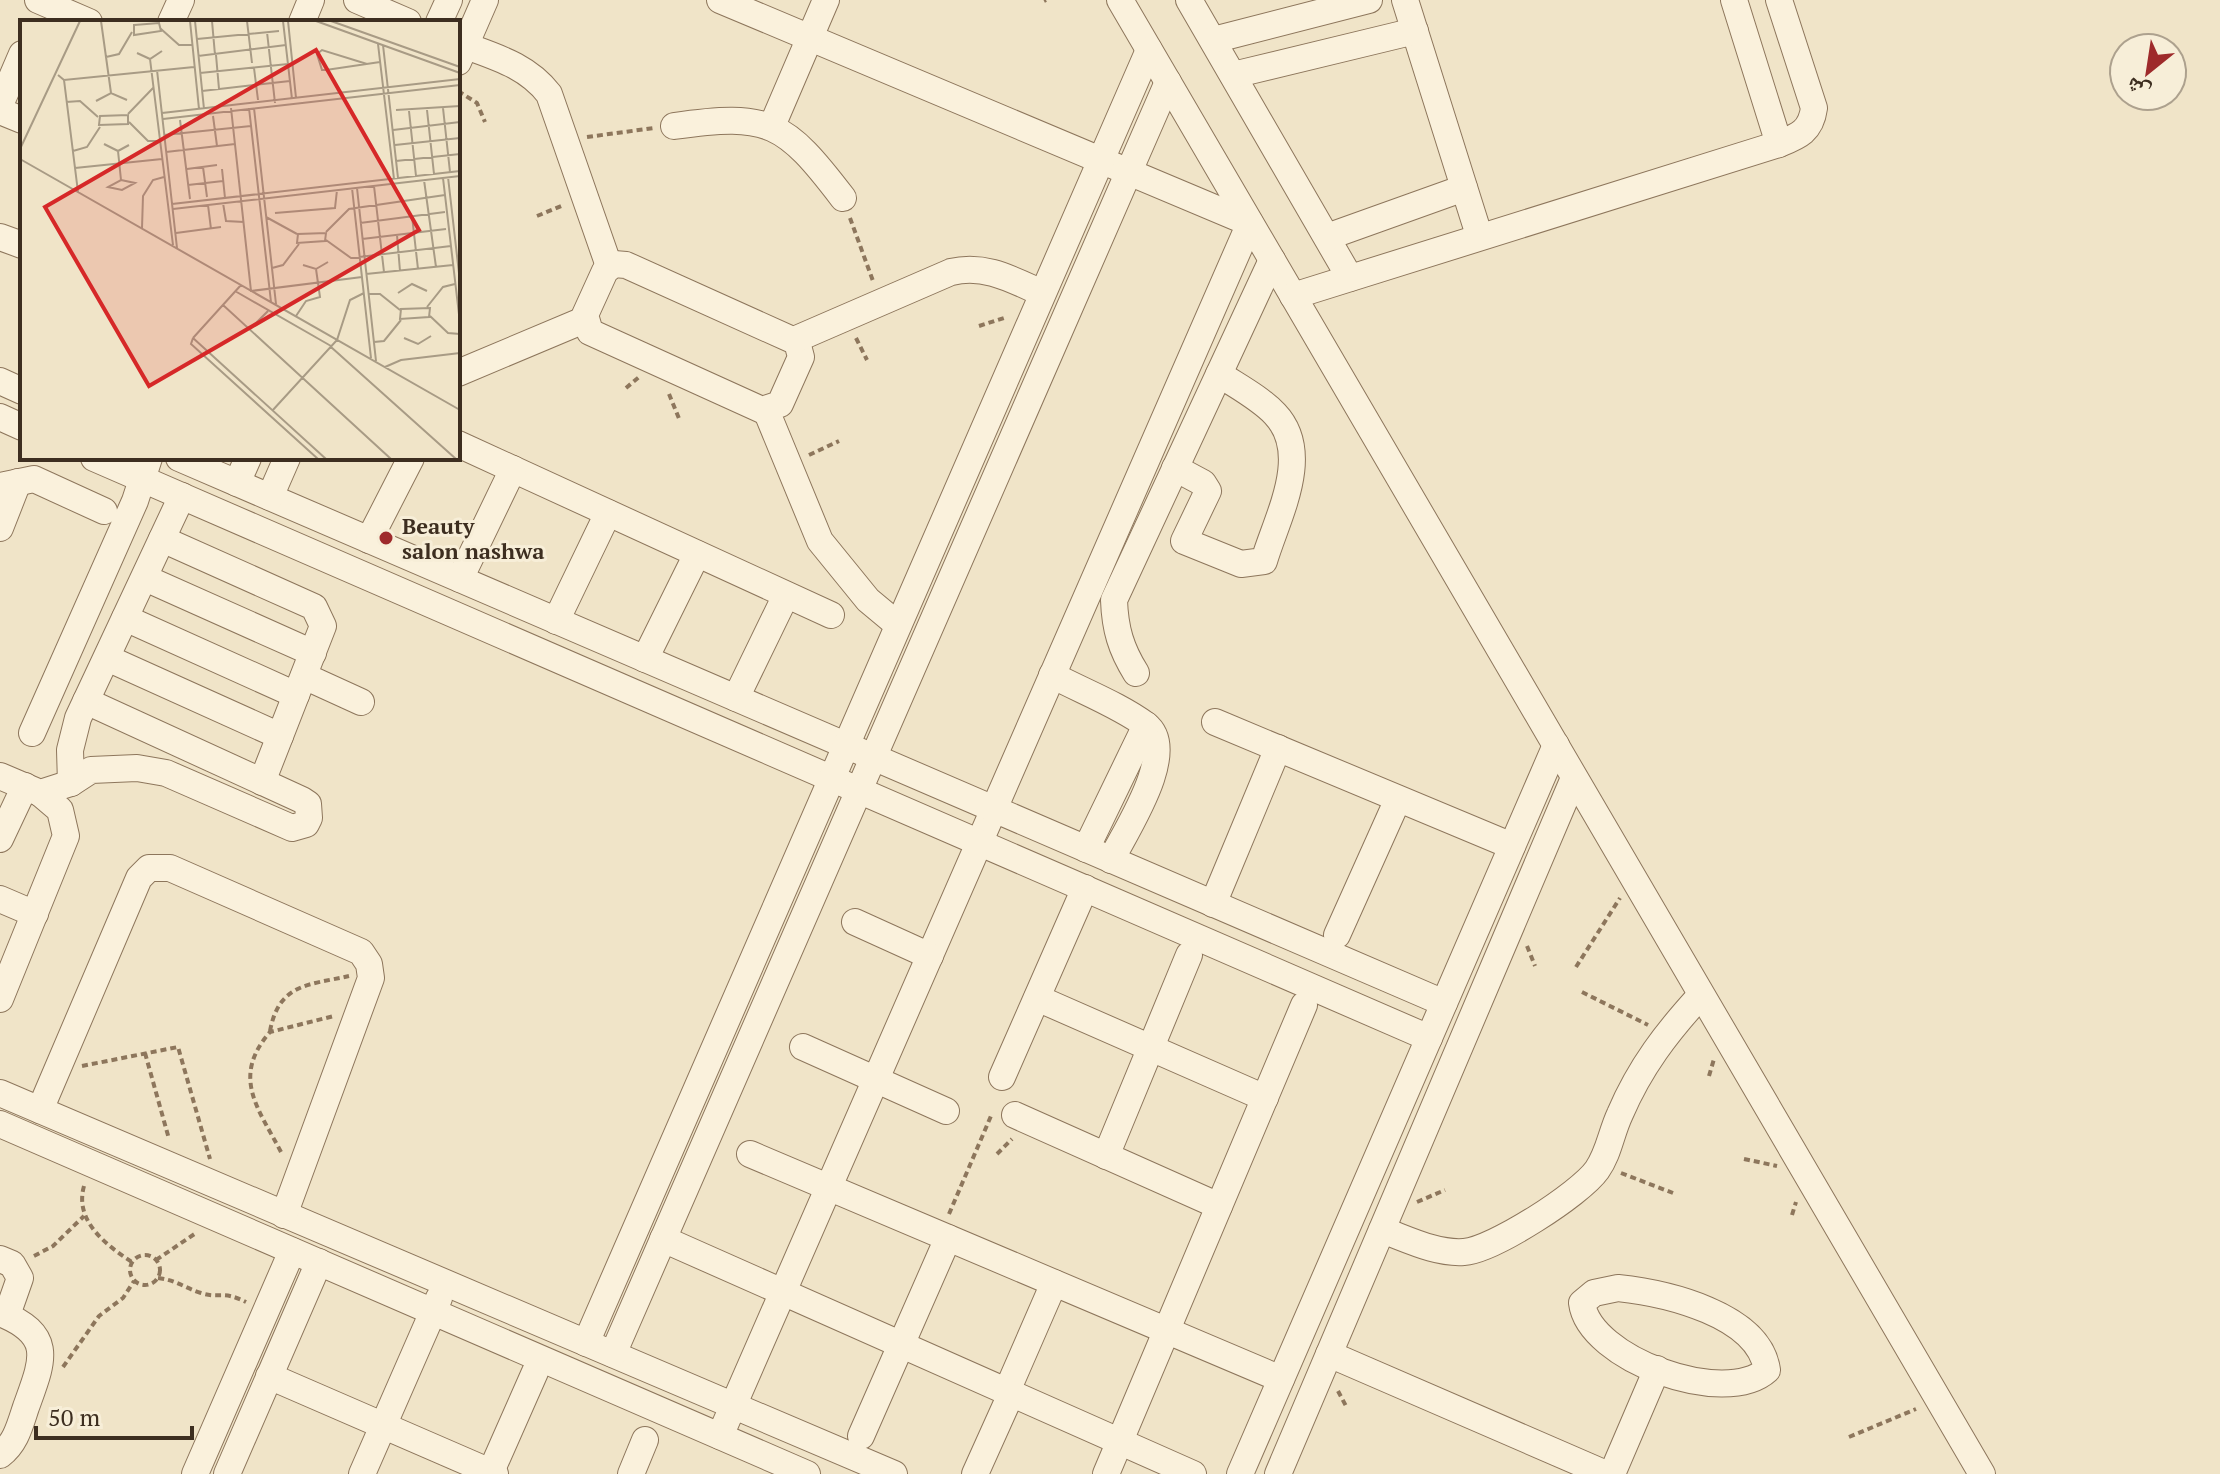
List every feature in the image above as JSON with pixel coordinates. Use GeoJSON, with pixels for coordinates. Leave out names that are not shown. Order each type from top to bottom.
{"type":"FeatureCollection","features":[{"type":"Feature","properties":{"kind":"street"},"geometry":{"type":"LineString","coordinates":[[172,20],[181,0]]}},
{"type":"Feature","properties":{"kind":"street"},"geometry":{"type":"LineString","coordinates":[[303,20],[311,0]]}},
{"type":"Feature","properties":{"kind":"street"},"geometry":{"type":"LineString","coordinates":[[357,0],[403,20]]}},
{"type":"Feature","properties":{"kind":"street"},"geometry":{"type":"LineString","coordinates":[[440,20],[449,0]]}},
{"type":"Feature","properties":{"kind":"street"},"geometry":{"type":"LineString","coordinates":[[460,372],[584,320],[609,266],[549,94],[537,79],[521,67],[460,50],[485,0]]}},
{"type":"Feature","properties":{"kind":"street"},"geometry":{"type":"LineString","coordinates":[[720,0],[1250,223]]}},
{"type":"Feature","properties":{"kind":"street"},"geometry":{"type":"LineString","coordinates":[[772,126],[826,0]]}},
{"type":"Feature","properties":{"kind":"street"},"geometry":{"type":"LineString","coordinates":[[1120,0],[1982,1474]]}},
{"type":"Feature","properties":{"kind":"street"},"geometry":{"type":"LineString","coordinates":[[1189,0],[1350,278]]}},
{"type":"Feature","properties":{"kind":"street"},"geometry":{"type":"LineString","coordinates":[[1213,40],[1369,0]]}},
{"type":"Feature","properties":{"kind":"street"},"geometry":{"type":"LineString","coordinates":[[1405,0],[1479,235]]}},
{"type":"Feature","properties":{"kind":"street"},"geometry":{"type":"LineString","coordinates":[[1734,0],[1779,144]]}},
{"type":"Feature","properties":{"kind":"street"},"geometry":{"type":"LineString","coordinates":[[1293,296],[1479,235],[1779,144],[1804,133],[1812,121],[1814,108],[1779,0]]}},
{"type":"Feature","properties":{"kind":"street"},"geometry":{"type":"LineString","coordinates":[[41,6],[83,20]]}},
{"type":"Feature","properties":{"kind":"street"},"geometry":{"type":"LineString","coordinates":[[1307,17],[1321,54]]}},
{"type":"Feature","properties":{"kind":"street"},"geometry":{"type":"LineString","coordinates":[[1233,75],[1415,31]]}},
{"type":"Feature","properties":{"kind":"street"},"geometry":{"type":"LineString","coordinates":[[586,1343],[1149,50]]}},
{"type":"Feature","properties":{"kind":"street"},"geometry":{"type":"LineString","coordinates":[[20,59],[0,108],[20,119]]}},
{"type":"Feature","properties":{"kind":"street"},"geometry":{"type":"LineString","coordinates":[[613,1354],[1168,82]]}},
{"type":"Feature","properties":{"kind":"street"},"geometry":{"type":"LineString","coordinates":[[674,126],[742,118],[772,126],[799,143],[843,198]]}},
{"type":"Feature","properties":{"kind":"street"},"geometry":{"type":"LineString","coordinates":[[1327,237],[1464,188]]}},
{"type":"Feature","properties":{"kind":"street"},"geometry":{"type":"LineString","coordinates":[[720,1436],[1250,223]]}},
{"type":"Feature","properties":{"kind":"street"},"geometry":{"type":"LineString","coordinates":[[0,237],[20,244]]}},
{"type":"Feature","properties":{"kind":"street"},"geometry":{"type":"LineString","coordinates":[[1136,673],[1118,638],[1114,600],[1272,260]]}},
{"type":"Feature","properties":{"kind":"street"},"geometry":{"type":"LineString","coordinates":[[609,266],[626,265],[794,340],[801,357],[780,404],[766,410]]}},
{"type":"Feature","properties":{"kind":"street"},"geometry":{"type":"LineString","coordinates":[[794,340],[967,268],[1000,274],[1042,293]]}},
{"type":"Feature","properties":{"kind":"street"},"geometry":{"type":"LineString","coordinates":[[584,320],[594,335],[766,410],[820,541],[868,600],[898,625]]}},
{"type":"Feature","properties":{"kind":"street"},"geometry":{"type":"LineString","coordinates":[[1175,468],[1203,483],[1208,491],[1184,541],[1241,564],[1264,561],[1294,462],[1292,444],[1274,411],[1219,374]]}},
{"type":"Feature","properties":{"kind":"street"},"geometry":{"type":"LineString","coordinates":[[0,381],[20,390]]}},
{"type":"Feature","properties":{"kind":"street"},"geometry":{"type":"LineString","coordinates":[[0,417],[20,426]]}},
{"type":"Feature","properties":{"kind":"street"},"geometry":{"type":"LineString","coordinates":[[984,426],[1012,436]]}},
{"type":"Feature","properties":{"kind":"street"},"geometry":{"type":"LineString","coordinates":[[460,445],[831,615]]}},
{"type":"Feature","properties":{"kind":"street"},"geometry":{"type":"LineString","coordinates":[[104,460],[145,468],[182,496],[1429,1038]]}},
{"type":"Feature","properties":{"kind":"street"},"geometry":{"type":"LineString","coordinates":[[184,460],[1444,1003]]}},
{"type":"Feature","properties":{"kind":"street"},"geometry":{"type":"LineString","coordinates":[[237,483],[247,460]]}},
{"type":"Feature","properties":{"kind":"street"},"geometry":{"type":"LineString","coordinates":[[270,497],[286,460]]}},
{"type":"Feature","properties":{"kind":"street"},"geometry":{"type":"LineString","coordinates":[[369,540],[410,460]]}},
{"type":"Feature","properties":{"kind":"street"},"geometry":{"type":"LineString","coordinates":[[32,733],[145,468]]}},
{"type":"Feature","properties":{"kind":"street"},"geometry":{"type":"LineString","coordinates":[[460,579],[513,469]]}},
{"type":"Feature","properties":{"kind":"street"},"geometry":{"type":"LineString","coordinates":[[0,528],[9,484],[34,479],[104,511]]}},
{"type":"Feature","properties":{"kind":"street"},"geometry":{"type":"LineString","coordinates":[[71,783],[70,750],[86,701],[182,496]]}},
{"type":"Feature","properties":{"kind":"street"},"geometry":{"type":"LineString","coordinates":[[556,621],[608,513]]}},
{"type":"Feature","properties":{"kind":"street"},"geometry":{"type":"LineString","coordinates":[[162,539],[314,607],[323,626],[262,782]]}},
{"type":"Feature","properties":{"kind":"street"},"geometry":{"type":"LineString","coordinates":[[645,659],[697,554]]}},
{"type":"Feature","properties":{"kind":"street"},"geometry":{"type":"LineString","coordinates":[[145,578],[304,675],[361,702]]}},
{"type":"Feature","properties":{"kind":"street"},"geometry":{"type":"LineString","coordinates":[[736,698],[786,595]]}},
{"type":"Feature","properties":{"kind":"street"},"geometry":{"type":"LineString","coordinates":[[495,632],[507,599]]}},
{"type":"Feature","properties":{"kind":"street"},"geometry":{"type":"LineString","coordinates":[[125,618],[304,675]]}},
{"type":"Feature","properties":{"kind":"street"},"geometry":{"type":"LineString","coordinates":[[107,658],[280,736]]}},
{"type":"Feature","properties":{"kind":"street"},"geometry":{"type":"LineString","coordinates":[[1052,675],[1146,725],[1157,742],[1158,763],[1111,860]]}},
{"type":"Feature","properties":{"kind":"street"},"geometry":{"type":"LineString","coordinates":[[0,839],[32,790],[71,783],[91,770],[137,768],[166,773],[292,828],[306,824],[308,804],[86,701]]}},
{"type":"Feature","properties":{"kind":"street"},"geometry":{"type":"LineString","coordinates":[[1215,722],[1512,846]]}},
{"type":"Feature","properties":{"kind":"street"},"geometry":{"type":"LineString","coordinates":[[1086,849],[1146,725]]}},
{"type":"Feature","properties":{"kind":"street"},"geometry":{"type":"LineString","coordinates":[[1556,745],[1244,1464],[1282,1473],[1329,1354],[1574,778]]}},
{"type":"Feature","properties":{"kind":"street"},"geometry":{"type":"LineString","coordinates":[[1213,904],[1278,748]]}},
{"type":"Feature","properties":{"kind":"street"},"geometry":{"type":"LineString","coordinates":[[0,776],[32,790],[60,810],[66,836],[0,999]]}},
{"type":"Feature","properties":{"kind":"street"},"geometry":{"type":"LineString","coordinates":[[1337,935],[1398,799]]}},
{"type":"Feature","properties":{"kind":"street"},"geometry":{"type":"LineString","coordinates":[[36,1139],[56,1072],[139,878],[149,868],[170,868],[361,952],[371,971],[284,1215]]}},
{"type":"Feature","properties":{"kind":"street"},"geometry":{"type":"LineString","coordinates":[[1002,1077],[1085,888]]}},
{"type":"Feature","properties":{"kind":"street"},"geometry":{"type":"LineString","coordinates":[[0,899],[35,914]]}},
{"type":"Feature","properties":{"kind":"street"},"geometry":{"type":"LineString","coordinates":[[855,922],[930,956]]}},
{"type":"Feature","properties":{"kind":"street"},"geometry":{"type":"LineString","coordinates":[[1106,1156],[1189,955]]}},
{"type":"Feature","properties":{"kind":"street"},"geometry":{"type":"LineString","coordinates":[[1382,1230],[1443,1251],[1464,1252],[1485,1247],[1577,1192],[1600,1164],[1639,1072],[1665,1034],[1701,995]]}},
{"type":"Feature","properties":{"kind":"street"},"geometry":{"type":"LineString","coordinates":[[1037,998],[1265,1098]]}},
{"type":"Feature","properties":{"kind":"street"},"geometry":{"type":"LineString","coordinates":[[1106,1474],[1304,1005]]}},
{"type":"Feature","properties":{"kind":"street"},"geometry":{"type":"LineString","coordinates":[[803,1047],[946,1111]]}},
{"type":"Feature","properties":{"kind":"street"},"geometry":{"type":"LineString","coordinates":[[0,1093],[894,1474]]}},
{"type":"Feature","properties":{"kind":"street"},"geometry":{"type":"LineString","coordinates":[[1004,1113],[1219,1206]]}},
{"type":"Feature","properties":{"kind":"street"},"geometry":{"type":"LineString","coordinates":[[1394,1117],[1424,1132]]}},
{"type":"Feature","properties":{"kind":"street"},"geometry":{"type":"LineString","coordinates":[[0,1124],[807,1474]]}},
{"type":"Feature","properties":{"kind":"street"},"geometry":{"type":"LineString","coordinates":[[750,1154],[1281,1379]]}},
{"type":"Feature","properties":{"kind":"street"},"geometry":{"type":"LineString","coordinates":[[861,1436],[944,1237]]}},
{"type":"Feature","properties":{"kind":"street"},"geometry":{"type":"LineString","coordinates":[[663,1239],[1193,1474]]}},
{"type":"Feature","properties":{"kind":"street"},"geometry":{"type":"LineString","coordinates":[[195,1474],[292,1251]]}},
{"type":"Feature","properties":{"kind":"street"},"geometry":{"type":"LineString","coordinates":[[227,1474],[319,1262]]}},
{"type":"Feature","properties":{"kind":"street"},"geometry":{"type":"LineString","coordinates":[[0,1455],[14,1439],[42,1361],[37,1338],[30,1328],[4,1314],[20,1283],[8,1263]]}},
{"type":"Feature","properties":{"kind":"street"},"geometry":{"type":"LineString","coordinates":[[362,1474],[445,1283]]}},
{"type":"Feature","properties":{"kind":"street"},"geometry":{"type":"LineString","coordinates":[[975,1474],[1054,1283]]}},
{"type":"Feature","properties":{"kind":"street"},"geometry":{"type":"LineString","coordinates":[[1618,1288],[1651,1292],[1687,1302],[1721,1317],[1749,1336],[1764,1354],[1767,1370],[1755,1381],[1731,1385],[1698,1381],[1657,1369],[1600,1338],[1584,1319],[1582,1303],[1594,1293],[1618,1288]]}},
{"type":"Feature","properties":{"kind":"street"},"geometry":{"type":"LineString","coordinates":[[1329,1354],[1609,1474],[1657,1369]]}},
{"type":"Feature","properties":{"kind":"street"},"geometry":{"type":"LineString","coordinates":[[269,1376],[492,1473],[535,1372]]}},
{"type":"Feature","properties":{"kind":"street"},"geometry":{"type":"LineString","coordinates":[[631,1474],[645,1440]]}},
{"type":"Feature","properties":{"kind":"street"},"geometry":{"type":"LineString","coordinates":[[1954,1474],[1965,1446]]}},
{"type":"Feature","properties":{"kind":"path"},"geometry":{"type":"LineString","coordinates":[[460,92],[477,103],[485,122]]}},
{"type":"Feature","properties":{"kind":"path"},"geometry":{"type":"LineString","coordinates":[[565,140],[674,126]]}},
{"type":"Feature","properties":{"kind":"path"},"geometry":{"type":"LineString","coordinates":[[537,216],[585,198]]}},
{"type":"Feature","properties":{"kind":"path"},"geometry":{"type":"LineString","coordinates":[[843,198],[881,302]]}},
{"type":"Feature","properties":{"kind":"path"},"geometry":{"type":"LineString","coordinates":[[789,464],[839,441]]}},
{"type":"Feature","properties":{"kind":"path"},"geometry":{"type":"LineString","coordinates":[[1576,967],[1633,877]]}},
{"type":"Feature","properties":{"kind":"path"},"geometry":{"type":"LineString","coordinates":[[296,1181],[253,1097],[249,1080],[251,1062],[270,1032],[273,1015],[282,999],[295,988],[371,971]]}},
{"type":"Feature","properties":{"kind":"path"},"geometry":{"type":"LineString","coordinates":[[1582,992],[1665,1034]]}},
{"type":"Feature","properties":{"kind":"path"},"geometry":{"type":"LineString","coordinates":[[270,1032],[359,1010]]}},
{"type":"Feature","properties":{"kind":"path"},"geometry":{"type":"LineString","coordinates":[[56,1072],[175,1046],[181,1050],[218,1186]]}},
{"type":"Feature","properties":{"kind":"path"},"geometry":{"type":"LineString","coordinates":[[145,1053],[178,1169]]}},
{"type":"Feature","properties":{"kind":"path"},"geometry":{"type":"LineString","coordinates":[[944,1237],[1004,1113]]}},
{"type":"Feature","properties":{"kind":"path"},"geometry":{"type":"LineString","coordinates":[[1600,1164],[1673,1193]]}},
{"type":"Feature","properties":{"kind":"path"},"geometry":{"type":"LineString","coordinates":[[95,1165],[82,1192],[84,1216],[94,1231],[132,1262]]}},
{"type":"Feature","properties":{"kind":"path"},"geometry":{"type":"LineString","coordinates":[[156,1260],[168,1249],[194,1237],[208,1214]]}},
{"type":"Feature","properties":{"kind":"path"},"geometry":{"type":"LineString","coordinates":[[8,1263],[53,1246],[84,1216]]}},
{"type":"Feature","properties":{"kind":"path"},"geometry":{"type":"LineString","coordinates":[[134,1281],[130,1268],[132,1262],[143,1255],[156,1260]]}},
{"type":"Feature","properties":{"kind":"path"},"geometry":{"type":"LineString","coordinates":[[156,1260],[158,1278]]}},
{"type":"Feature","properties":{"kind":"path"},"geometry":{"type":"LineString","coordinates":[[134,1281],[147,1285],[158,1278],[175,1280],[203,1294],[227,1293],[265,1313]]}},
{"type":"Feature","properties":{"kind":"path"},"geometry":{"type":"LineString","coordinates":[[36,1380],[47,1380],[61,1371],[99,1316],[123,1298],[134,1281]]}},
{"type":"Feature","properties":{"kind":"path"},"geometry":{"type":"LineString","coordinates":[[1849,1437],[1938,1399]]}},
{"type":"Feature","properties":{"kind":"place","name":"Beauty salon nashwa"},"geometry":{"type":"Point","coordinates":[386,538]}}]}
